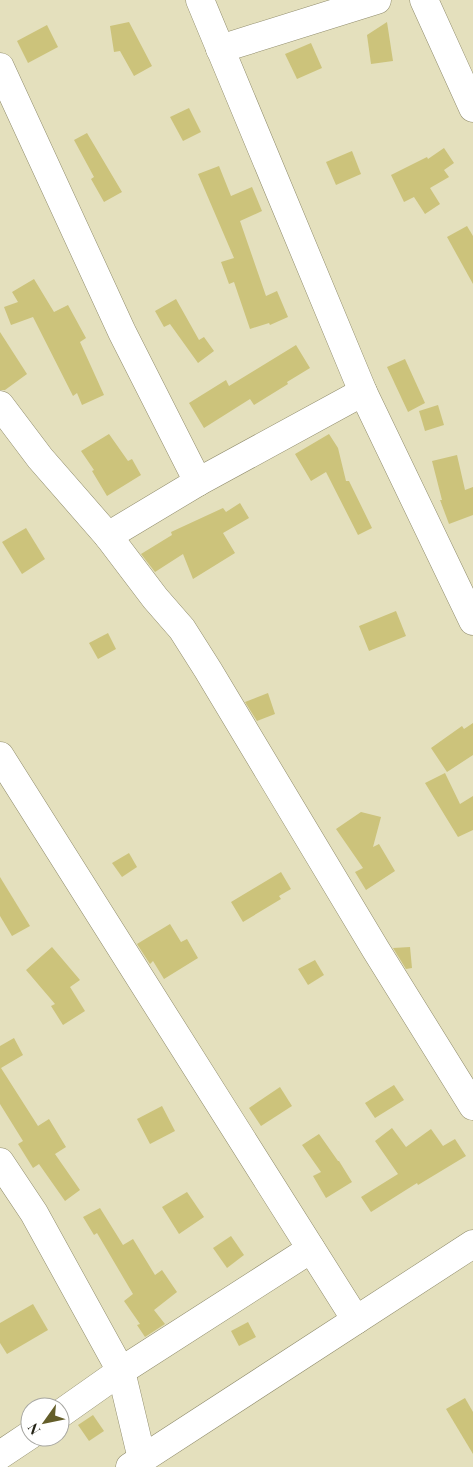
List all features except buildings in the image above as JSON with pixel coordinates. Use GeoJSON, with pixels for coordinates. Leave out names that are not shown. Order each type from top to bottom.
{"type":"FeatureCollection","features":[{"type":"Feature","properties":{"kind":"street"},"geometry":{"type":"LineString","coordinates":[[200,0],[363,392],[473,621]]}},
{"type":"Feature","properties":{"kind":"street"},"geometry":{"type":"LineString","coordinates":[[220,49],[376,0]]}},
{"type":"Feature","properties":{"kind":"street"},"geometry":{"type":"LineString","coordinates":[[424,0],[473,108]]}},
{"type":"Feature","properties":{"kind":"street"},"geometry":{"type":"LineString","coordinates":[[0,67],[122,332],[198,482]]}},
{"type":"Feature","properties":{"kind":"street"},"geometry":{"type":"LineString","coordinates":[[108,536],[198,482],[363,392]]}},
{"type":"Feature","properties":{"kind":"street"},"geometry":{"type":"LineString","coordinates":[[0,405],[40,458],[108,536],[155,598],[182,629],[376,950],[473,1106]]}},
{"type":"Feature","properties":{"kind":"street"},"geometry":{"type":"LineString","coordinates":[[0,756],[356,1320]]}},
{"type":"Feature","properties":{"kind":"street"},"geometry":{"type":"LineString","coordinates":[[0,1162],[34,1213],[121,1371],[136,1463],[473,1244]]}},
{"type":"Feature","properties":{"kind":"street"},"geometry":{"type":"LineString","coordinates":[[70,1407],[121,1371],[311,1249]]}},
{"type":"Feature","properties":{"kind":"street"},"geometry":{"type":"LineString","coordinates":[[0,1455],[20,1442]]}}]}
